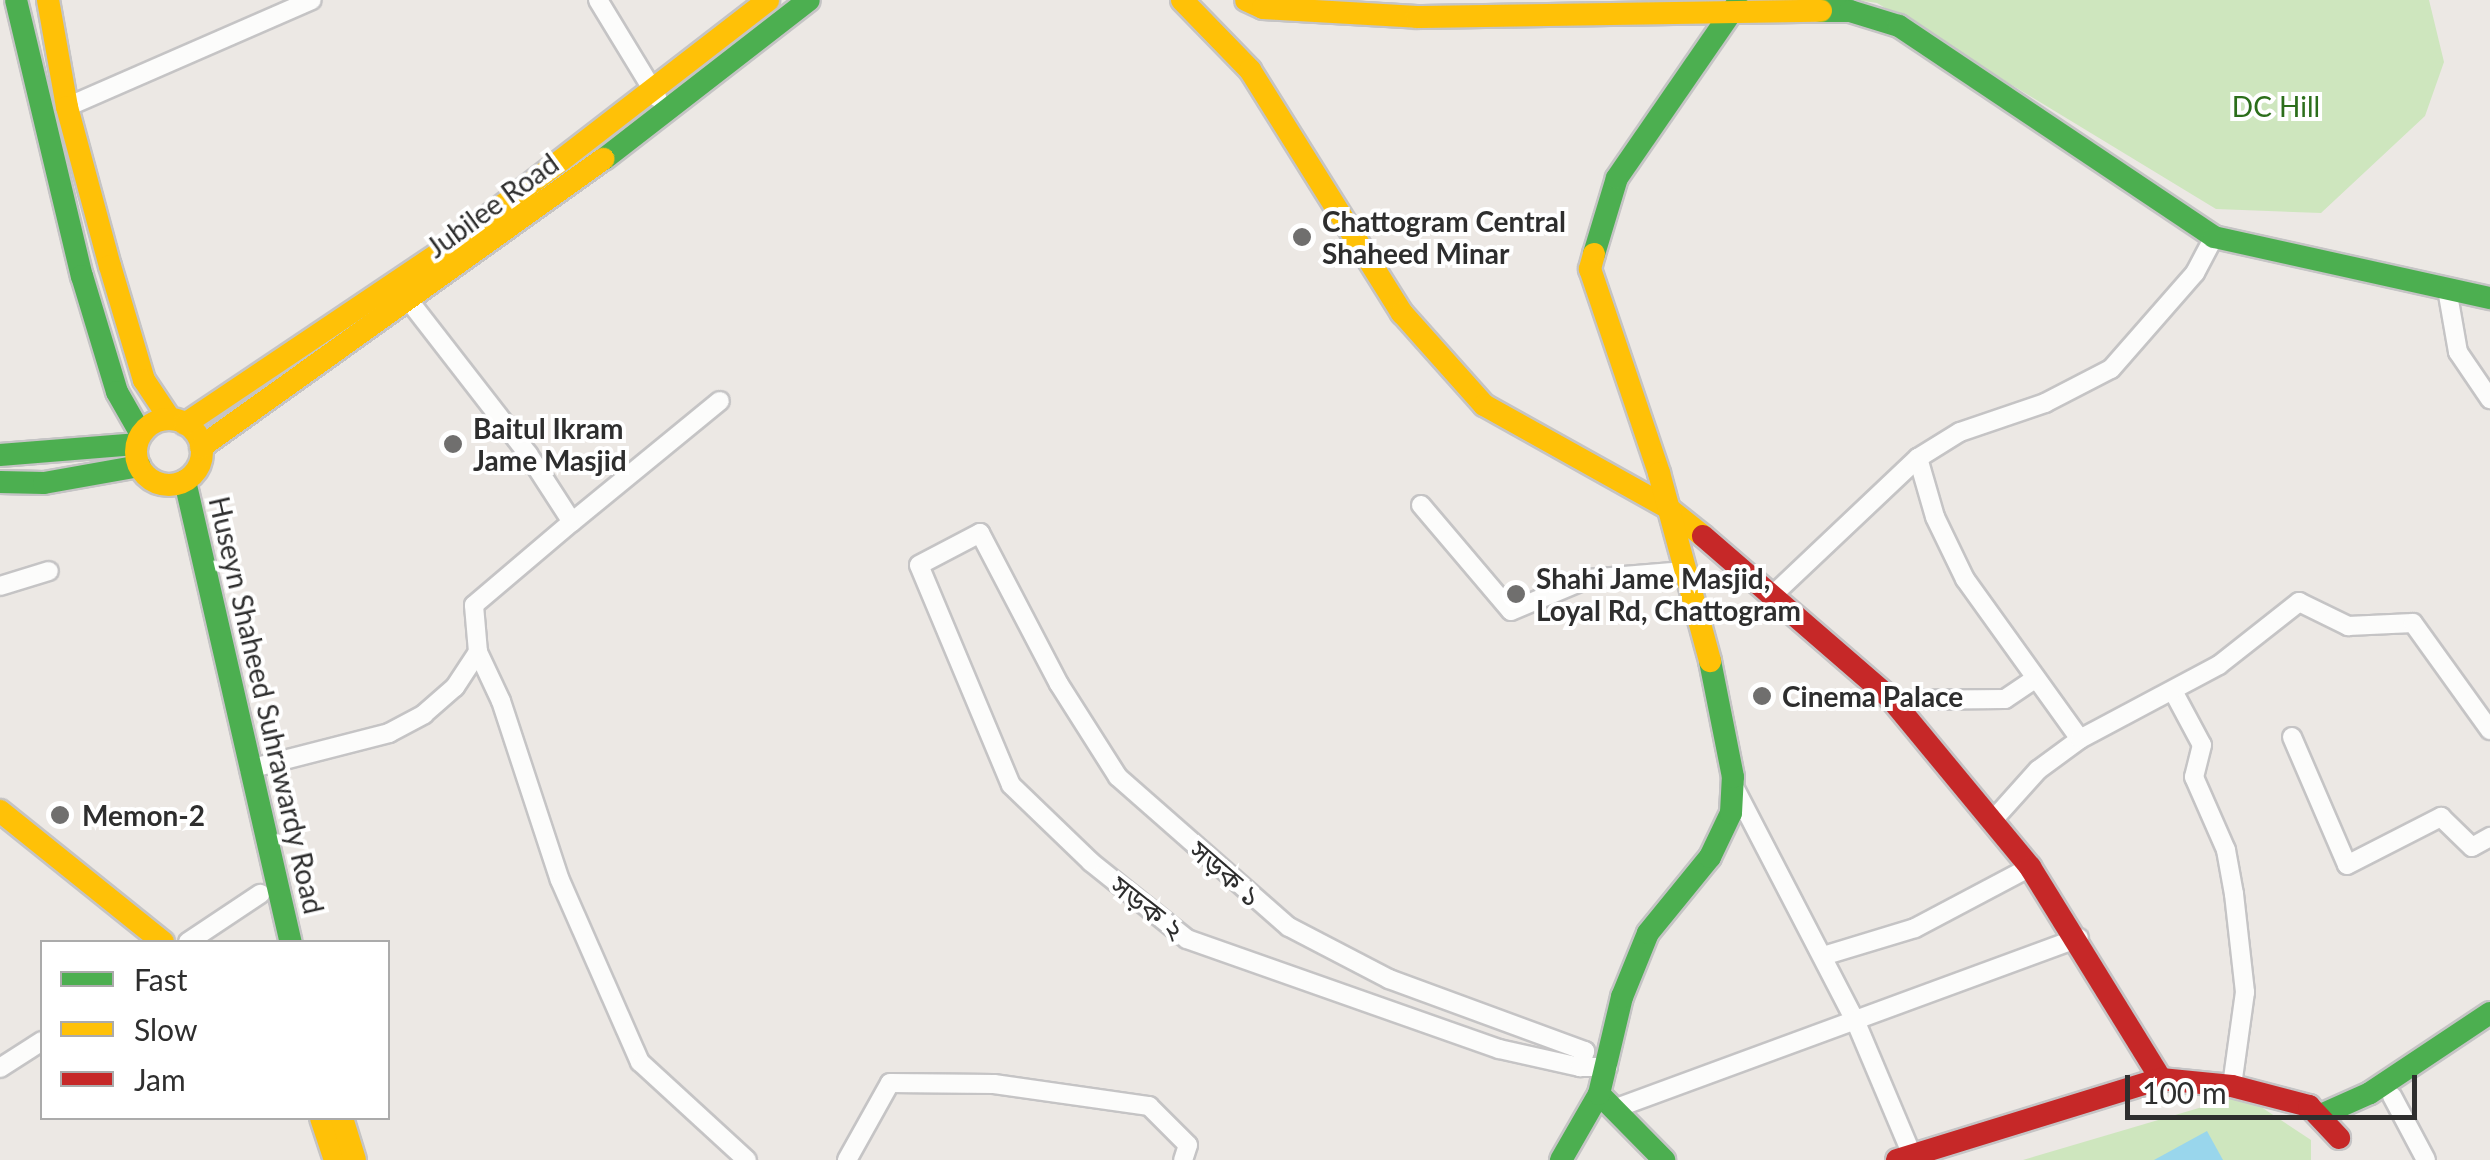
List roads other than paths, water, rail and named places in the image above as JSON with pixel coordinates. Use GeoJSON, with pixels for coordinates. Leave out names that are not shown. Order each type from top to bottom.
{"type":"FeatureCollection","features":[{"type":"Feature","properties":{"kind":"main road"},"geometry":{"type":"LineString","coordinates":[[16,0],[82,276],[118,392],[154,482],[180,482],[198,466],[201,447],[144,380],[67,107],[48,0]]}},
{"type":"Feature","properties":{"kind":"main road"},"geometry":{"type":"LineString","coordinates":[[0,482],[44,482],[139,448],[454,244],[655,92],[768,0]]}},
{"type":"Feature","properties":{"kind":"main road","name":"Jubilee Road"},"geometry":{"type":"LineString","coordinates":[[201,447],[410,302],[668,114],[810,0]]}},
{"type":"Feature","properties":{"kind":"main road"},"geometry":{"type":"LineString","coordinates":[[1182,0],[1250,70],[1402,313],[1484,404],[1668,508],[1775,593],[1892,700],[1994,819],[2030,868],[2079,938],[2161,1080]]}},
{"type":"Feature","properties":{"kind":"main road"},"geometry":{"type":"LineString","coordinates":[[1246,0],[1262,8],[1417,17],[1734,7],[1850,11],[1899,26],[2214,237],[2490,298]]}},
{"type":"Feature","properties":{"kind":"main road"},"geometry":{"type":"LineString","coordinates":[[1561,1160],[1609,1100],[1608,1067],[1632,965],[1648,932],[1725,834],[1733,786],[1716,685],[1668,508],[1590,269],[1617,178],[1734,7]]}},
{"type":"Feature","properties":{"kind":"main road"},"geometry":{"type":"LineString","coordinates":[[0,454],[139,448]]}},
{"type":"Feature","properties":{"kind":"main road"},"geometry":{"type":"LineString","coordinates":[[180,482],[272,940]]}},
{"type":"Feature","properties":{"kind":"main road","name":"Huseyn Shaheed Suhrawardy Road"},"geometry":{"type":"LineString","coordinates":[[180,482],[291,940]]}},
{"type":"Feature","properties":{"kind":"main road"},"geometry":{"type":"LineString","coordinates":[[0,811],[161,940]]}},
{"type":"Feature","properties":{"kind":"main road"},"geometry":{"type":"LineString","coordinates":[[1904,1158],[2161,1080],[2232,1086],[2323,1114],[2370,1093],[2490,1014]]}},
{"type":"Feature","properties":{"kind":"main road"},"geometry":{"type":"LineString","coordinates":[[2323,1114],[2337,1149],[2392,1096],[2490,1033]]}},
{"type":"Feature","properties":{"kind":"main road"},"geometry":{"type":"LineString","coordinates":[[1609,1100],[1664,1160]]}},
{"type":"Feature","properties":{"kind":"main road"},"geometry":{"type":"LineString","coordinates":[[315,1120],[332,1153]]}},
{"type":"Feature","properties":{"kind":"main road"},"geometry":{"type":"LineString","coordinates":[[322,1120],[332,1153]]}},
{"type":"Feature","properties":{"kind":"main road"},"geometry":{"type":"LineString","coordinates":[[343,1120],[356,1160]]}},
{"type":"Feature","properties":{"kind":"street"},"geometry":{"type":"LineString","coordinates":[[67,107],[312,0]]}},
{"type":"Feature","properties":{"kind":"street"},"geometry":{"type":"LineString","coordinates":[[598,0],[668,114]]}},
{"type":"Feature","properties":{"kind":"street"},"geometry":{"type":"LineString","coordinates":[[1775,593],[1918,458],[1960,432],[2045,403],[2111,369],[2195,273],[2214,237]]}},
{"type":"Feature","properties":{"kind":"street"},"geometry":{"type":"LineString","coordinates":[[2447,288],[2458,352],[2490,400]]}},
{"type":"Feature","properties":{"kind":"street"},"geometry":{"type":"LineString","coordinates":[[410,302],[528,454],[572,522]]}},
{"type":"Feature","properties":{"kind":"street"},"geometry":{"type":"LineString","coordinates":[[720,401],[474,604],[478,652],[501,701],[560,880],[640,1062],[747,1160]]}},
{"type":"Feature","properties":{"kind":"street"},"geometry":{"type":"LineString","coordinates":[[1918,458],[1935,518],[1965,579],[2080,739]]}},
{"type":"Feature","properties":{"kind":"street"},"geometry":{"type":"LineString","coordinates":[[1421,505],[1511,611],[1587,579],[1685,571]]}},
{"type":"Feature","properties":{"kind":"street","name":"সড়ক ১"},"geometry":{"type":"LineString","coordinates":[[958,546],[980,533],[1059,684],[1118,778],[1246,892],[1289,927],[1389,979],[1585,1052],[1580,1067]]}},
{"type":"Feature","properties":{"kind":"street","name":"সড়ক ২"},"geometry":{"type":"LineString","coordinates":[[958,546],[919,565],[1011,785],[1091,862],[1187,939],[1499,1050],[1580,1067]]}},
{"type":"Feature","properties":{"kind":"street"},"geometry":{"type":"LineString","coordinates":[[0,586],[49,571]]}},
{"type":"Feature","properties":{"kind":"street"},"geometry":{"type":"LineString","coordinates":[[1994,819],[2038,770],[2080,739],[2219,665],[2299,602],[2348,626],[2413,623],[2490,730]]}},
{"type":"Feature","properties":{"kind":"street"},"geometry":{"type":"LineString","coordinates":[[250,769],[390,733],[455,687],[478,652]]}},
{"type":"Feature","properties":{"kind":"street"},"geometry":{"type":"LineString","coordinates":[[1892,700],[2005,699],[2034,680]]}},
{"type":"Feature","properties":{"kind":"street"},"geometry":{"type":"LineString","coordinates":[[2173,691],[2202,745],[2194,777],[2226,850],[2234,894],[2245,992],[2232,1086]]}},
{"type":"Feature","properties":{"kind":"street"},"geometry":{"type":"LineString","coordinates":[[2473,707],[2490,696]]}},
{"type":"Feature","properties":{"kind":"street"},"geometry":{"type":"LineString","coordinates":[[2292,737],[2347,865],[2441,816],[2472,847],[2490,836]]}},
{"type":"Feature","properties":{"kind":"street"},"geometry":{"type":"LineString","coordinates":[[1733,786],[1855,1020],[1904,1158]]}},
{"type":"Feature","properties":{"kind":"street"},"geometry":{"type":"LineString","coordinates":[[1823,956],[1916,928],[2030,868]]}},
{"type":"Feature","properties":{"kind":"street"},"geometry":{"type":"LineString","coordinates":[[191,940],[260,894]]}},
{"type":"Feature","properties":{"kind":"street"},"geometry":{"type":"LineString","coordinates":[[1609,1100],[1855,1020],[2079,938]]}},
{"type":"Feature","properties":{"kind":"street"},"geometry":{"type":"LineString","coordinates":[[0,1068],[40,1042]]}},
{"type":"Feature","properties":{"kind":"street"},"geometry":{"type":"LineString","coordinates":[[1580,1067],[1608,1067]]}},
{"type":"Feature","properties":{"kind":"street"},"geometry":{"type":"LineString","coordinates":[[847,1160],[890,1083],[908,1083],[994,1084],[1149,1106],[1188,1145],[1183,1160]]}},
{"type":"Feature","properties":{"kind":"street"},"geometry":{"type":"LineString","coordinates":[[2392,1096],[2426,1160]]}},
{"type":"Feature","properties":{"kind":"water"},"geometry":{"type":"Polygon","coordinates":[[[2207,1131],[2223,1160],[2154,1160],[2207,1131]]]}},
{"type":"Feature","properties":{"kind":"place","name":"Chattogram Central Shaheed Minar"},"geometry":{"type":"Point","coordinates":[1302,237]}},
{"type":"Feature","properties":{"kind":"place","name":"Baitul Ikram Jame Masjid"},"geometry":{"type":"Point","coordinates":[453,444]}},
{"type":"Feature","properties":{"kind":"place","name":"Shahi Jame Masjid, Loyal Rd, Chattogram"},"geometry":{"type":"Point","coordinates":[1516,594]}},
{"type":"Feature","properties":{"kind":"place","name":"Cinema Palace"},"geometry":{"type":"Point","coordinates":[1762,696]}},
{"type":"Feature","properties":{"kind":"place","name":"Memon-2"},"geometry":{"type":"Point","coordinates":[60,815]}},
{"type":"Feature","properties":{"kind":"park label","name":"DC Hill"},"geometry":{"type":"Point","coordinates":[2276,106]}}]}
